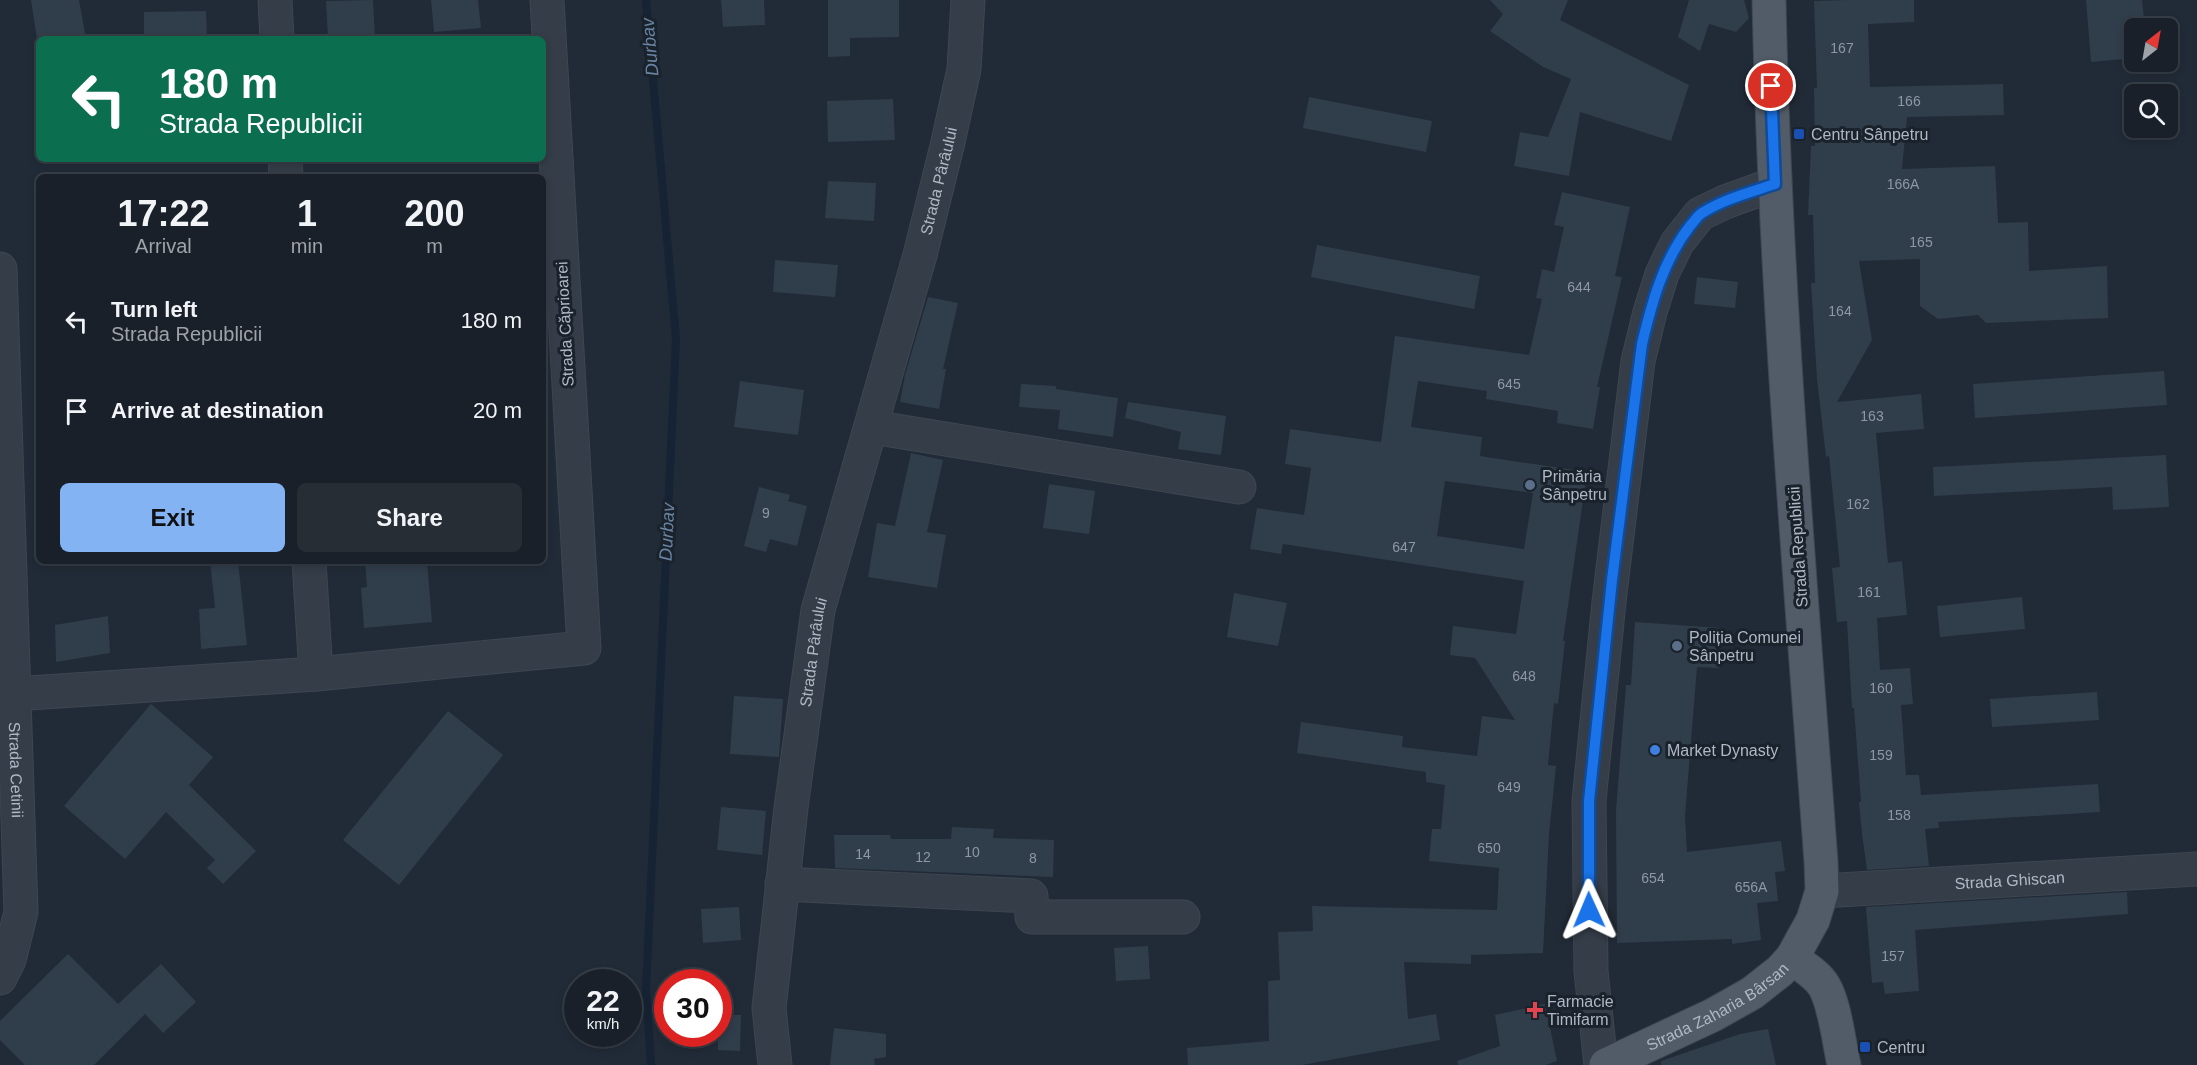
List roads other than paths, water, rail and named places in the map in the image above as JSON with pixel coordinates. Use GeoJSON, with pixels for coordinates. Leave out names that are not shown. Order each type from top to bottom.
{"type":"FeatureCollection","features":[{"type":"Feature","properties":{"kind":"main road","name":"Strada Republicii"},"geometry":{"type":"LineString","coordinates":[[1769,0],[1779,280],[1821,862],[1821,891],[1813,920],[1792,958]]}},
{"type":"Feature","properties":{"kind":"main road","name":"Strada Zaharia Bârsan"},"geometry":{"type":"LineString","coordinates":[[1606,1065],[1713,1016],[1752,993],[1780,971],[1792,958]]}},
{"type":"Feature","properties":{"kind":"main road"},"geometry":{"type":"LineString","coordinates":[[1792,958],[1814,974],[1824,986],[1830,1002],[1844,1065]]}},
{"type":"Feature","properties":{"kind":"street"},"geometry":{"type":"LineString","coordinates":[[275,0],[277,36]]}},
{"type":"Feature","properties":{"kind":"street","name":"Strada Căprioarei"},"geometry":{"type":"LineString","coordinates":[[316,674],[584,648],[547,0]]}},
{"type":"Feature","properties":{"kind":"street","name":"Strada Pârâului"},"geometry":{"type":"LineString","coordinates":[[775,1065],[769,1008],[782,884],[818,609],[920,255],[964,69],[968,0]]}},
{"type":"Feature","properties":{"kind":"street"},"geometry":{"type":"LineString","coordinates":[[1601,1065],[1591,971],[1589,801],[1609,602],[1638,361],[1662,274],[1677,243],[1700,214],[1725,202],[1775,184]]}},
{"type":"Feature","properties":{"kind":"street","name":"Strada Cetinii"},"geometry":{"type":"LineString","coordinates":[[0,269],[21,912],[9,960],[0,978]]}},
{"type":"Feature","properties":{"kind":"street"},"geometry":{"type":"LineString","coordinates":[[872,427],[1239,487]]}},
{"type":"Feature","properties":{"kind":"street"},"geometry":{"type":"LineString","coordinates":[[14,694],[316,674],[309,564]]}},
{"type":"Feature","properties":{"kind":"street","name":"Strada Ghiscan"},"geometry":{"type":"LineString","coordinates":[[1821,891],[2197,869]]}},
{"type":"Feature","properties":{"kind":"street"},"geometry":{"type":"LineString","coordinates":[[782,884],[1031,896],[1032,917],[1183,917]]}},
{"type":"Feature","properties":{"kind":"waterway","name":"Durbav"},"geometry":{"type":"LineString","coordinates":[[646,0],[676,339],[646,990],[651,1065]]}},
{"type":"Feature","properties":{"kind":"place","name":"Centru Sânpetru"},"geometry":{"type":"Point","coordinates":[1799,134]}},
{"type":"Feature","properties":{"kind":"place","name":"Primăria Sânpetru"},"geometry":{"type":"Point","coordinates":[1530,485]}},
{"type":"Feature","properties":{"kind":"place","name":"Poliția Comunei Sânpetru"},"geometry":{"type":"Point","coordinates":[1677,646]}},
{"type":"Feature","properties":{"kind":"place","name":"Market Dynasty"},"geometry":{"type":"Point","coordinates":[1655,750]}},
{"type":"Feature","properties":{"kind":"place","name":"Farmacie Timifarm"},"geometry":{"type":"Point","coordinates":[1535,1010]}},
{"type":"Feature","properties":{"kind":"place","name":"Centru"},"geometry":{"type":"Point","coordinates":[1865,1047]}}]}
